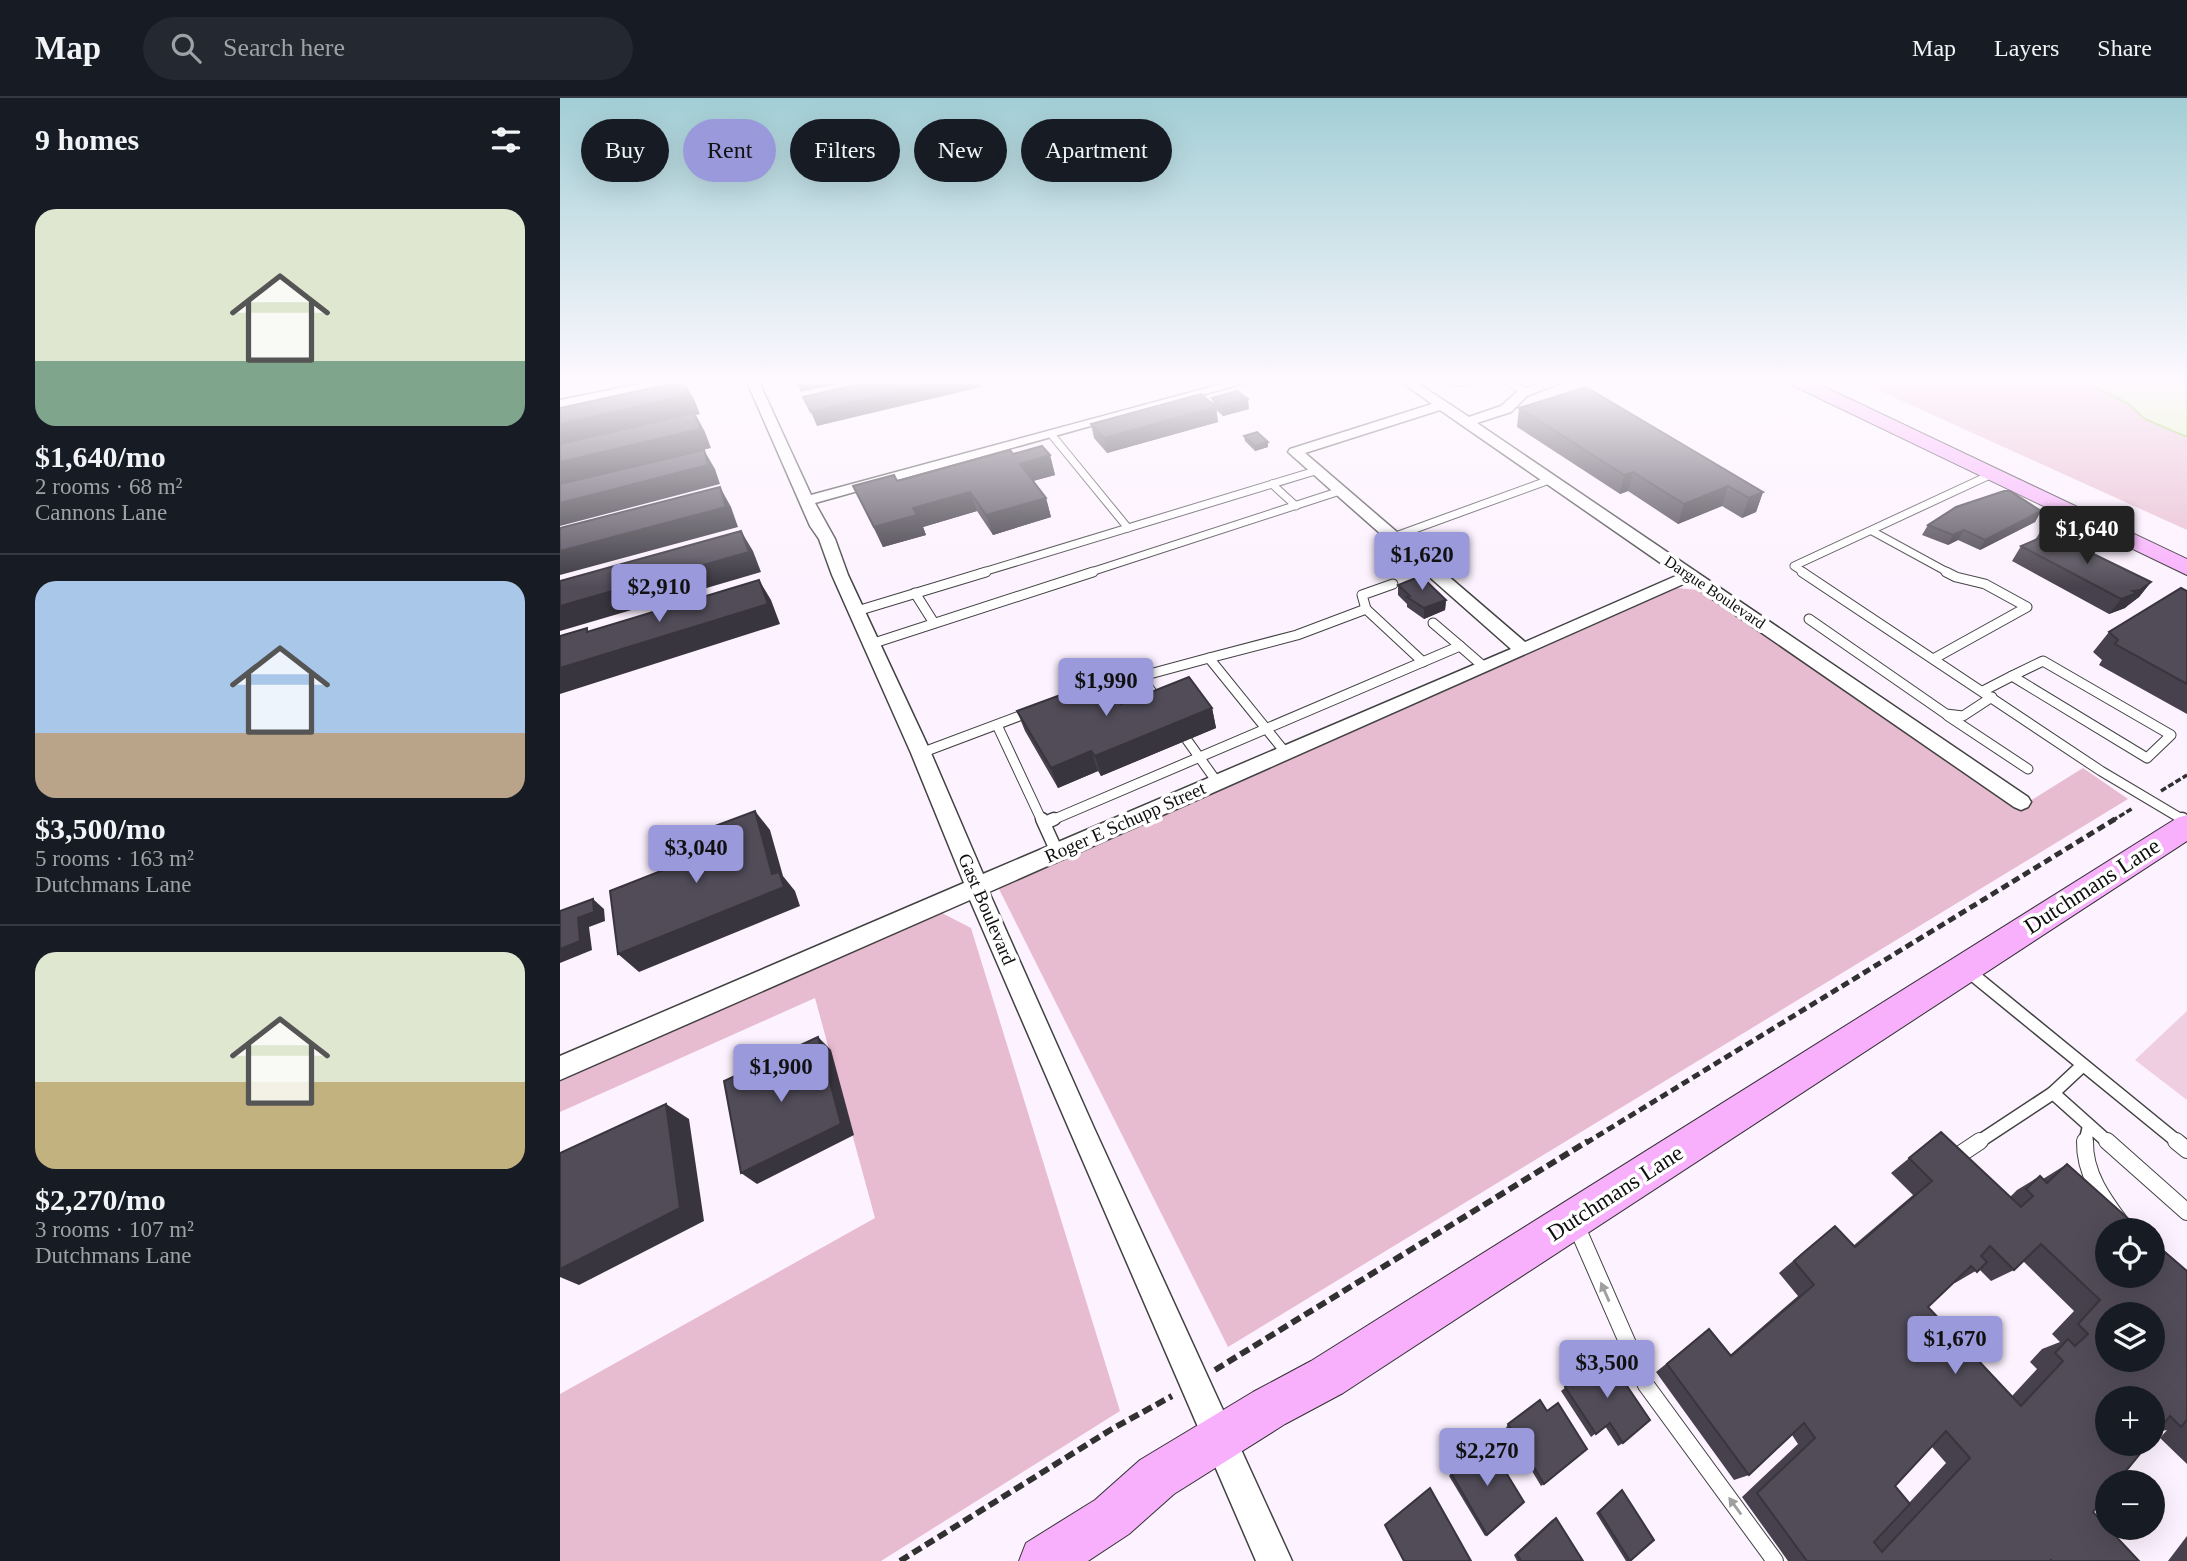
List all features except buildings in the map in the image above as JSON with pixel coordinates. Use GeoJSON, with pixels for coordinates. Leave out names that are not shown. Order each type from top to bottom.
{"type":"FeatureCollection","features":[{"type":"Feature","properties":{"kind":"main road"},"geometry":{"type":"LineString","coordinates":[[1942,450],[2187,568]]}},
{"type":"Feature","properties":{"kind":"main road"},"geometry":{"type":"LineString","coordinates":[[1965,450],[2187,556]]}},
{"type":"Feature","properties":{"kind":"main road","name":"Dutchmans Lane"},"geometry":{"type":"LineString","coordinates":[[1044,1561],[1112,1517],[1157,1476],[1269,1408],[1327,1377],[2187,824]]}},
{"type":"Feature","properties":{"kind":"street","name":"Gast Boulevard"},"geometry":{"type":"LineString","coordinates":[[785,450],[818,527],[827,539],[840,575],[921,753],[976,887],[1274,1561]]}},
{"type":"Feature","properties":{"kind":"street"},"geometry":{"type":"LineString","coordinates":[[808,500],[991,450]]}},
{"type":"Feature","properties":{"kind":"street"},"geometry":{"type":"LineString","coordinates":[[1299,450],[1294,452],[1522,649]]}},
{"type":"Feature","properties":{"kind":"street","name":"Dargue Boulevard"},"geometry":{"type":"LineString","coordinates":[[1509,450],[2021,802]]}},
{"type":"Feature","properties":{"kind":"street","name":"Roger E Schupp Street"},"geometry":{"type":"LineString","coordinates":[[560,1068],[1690,575]]}},
{"type":"Feature","properties":{"kind":"lane"},"geometry":{"type":"LineString","coordinates":[[1064,450],[1128,528]]}},
{"type":"Feature","properties":{"kind":"lane"},"geometry":{"type":"LineString","coordinates":[[857,611],[1315,471]]}},
{"type":"Feature","properties":{"kind":"lane"},"geometry":{"type":"LineString","coordinates":[[1992,474],[1794,566],[2101,771],[2187,824]]}},
{"type":"Feature","properties":{"kind":"lane"},"geometry":{"type":"LineString","coordinates":[[1393,537],[1552,480]]}},
{"type":"Feature","properties":{"kind":"lane"},"geometry":{"type":"LineString","coordinates":[[1272,484],[1296,506]]}},
{"type":"Feature","properties":{"kind":"lane"},"geometry":{"type":"LineString","coordinates":[[871,644],[1340,491]]}},
{"type":"Feature","properties":{"kind":"lane"},"geometry":{"type":"LineString","coordinates":[[1872,531],[1956,577],[1985,584],[2027,607],[1935,658]]}},
{"type":"Feature","properties":{"kind":"lane"},"geometry":{"type":"LineString","coordinates":[[1393,584],[1362,596],[1366,609],[1423,662]]}},
{"type":"Feature","properties":{"kind":"lane"},"geometry":{"type":"LineString","coordinates":[[915,593],[934,624]]}},
{"type":"Feature","properties":{"kind":"lane"},"geometry":{"type":"LineString","coordinates":[[1079,695],[1140,676],[1297,635],[1366,609]]}},
{"type":"Feature","properties":{"kind":"lane"},"geometry":{"type":"LineString","coordinates":[[1809,619],[2028,769]]}},
{"type":"Feature","properties":{"kind":"lane"},"geometry":{"type":"LineString","coordinates":[[1433,623],[1483,666]]}},
{"type":"Feature","properties":{"kind":"lane"},"geometry":{"type":"LineString","coordinates":[[1045,823],[1460,646]]}},
{"type":"Feature","properties":{"kind":"lane"},"geometry":{"type":"LineString","coordinates":[[1209,658],[1285,752]]}},
{"type":"Feature","properties":{"kind":"lane"},"geometry":{"type":"LineString","coordinates":[[1946,714],[1963,716],[2012,676],[2043,661],[2171,735],[2147,758],[2012,676]]}},
{"type":"Feature","properties":{"kind":"lane"},"geometry":{"type":"LineString","coordinates":[[1140,676],[1165,709]]}},
{"type":"Feature","properties":{"kind":"lane"},"geometry":{"type":"LineString","coordinates":[[921,753],[1044,708]]}},
{"type":"Feature","properties":{"kind":"lane"},"geometry":{"type":"LineString","coordinates":[[997,725],[1057,852]]}},
{"type":"Feature","properties":{"kind":"lane"},"geometry":{"type":"LineString","coordinates":[[1187,740],[1217,782]]}},
{"type":"Feature","properties":{"kind":"lane"},"geometry":{"type":"LineString","coordinates":[[1964,968],[2187,1150]]}},
{"type":"Feature","properties":{"kind":"lane"},"geometry":{"type":"LineString","coordinates":[[1962,1153],[2053,1093],[2083,1065]]}},
{"type":"Feature","properties":{"kind":"lane"},"geometry":{"type":"LineString","coordinates":[[2053,1093],[2187,1212]]}},
{"type":"Feature","properties":{"kind":"lane"},"geometry":{"type":"LineString","coordinates":[[2089,1125],[2083,1138],[2085,1163],[2118,1218]]}},
{"type":"Feature","properties":{"kind":"lane"},"geometry":{"type":"LineString","coordinates":[[1573,1219],[1646,1385],[1776,1561]]}},
{"type":"Feature","properties":{"kind":"path"},"geometry":{"type":"LineString","coordinates":[[900,1561],[1112,1429],[1194,1384],[1264,1338],[2187,775]]}},
{"type":"Feature","properties":{"kind":"shaded area"},"geometry":{"type":"Polygon","coordinates":[[[2011,450],[2187,450],[2187,530],[2011,450]]]}},
{"type":"Feature","properties":{"kind":"shaded area"},"geometry":{"type":"Polygon","coordinates":[[[1677,588],[1710,591],[2022,806],[2083,768],[2128,799],[1228,1347],[994,879],[1677,588]]]}},
{"type":"Feature","properties":{"kind":"shaded area"},"geometry":{"type":"Polygon","coordinates":[[[940,912],[971,928],[1120,1411],[881,1561],[560,1561],[560,1394],[875,1218],[815,998],[560,1112],[560,1077],[940,912]]]}},
{"type":"Feature","properties":{"kind":"shaded area"},"geometry":{"type":"Polygon","coordinates":[[[2187,1011],[2187,1100],[2135,1060],[2187,1011]]]}}]}
